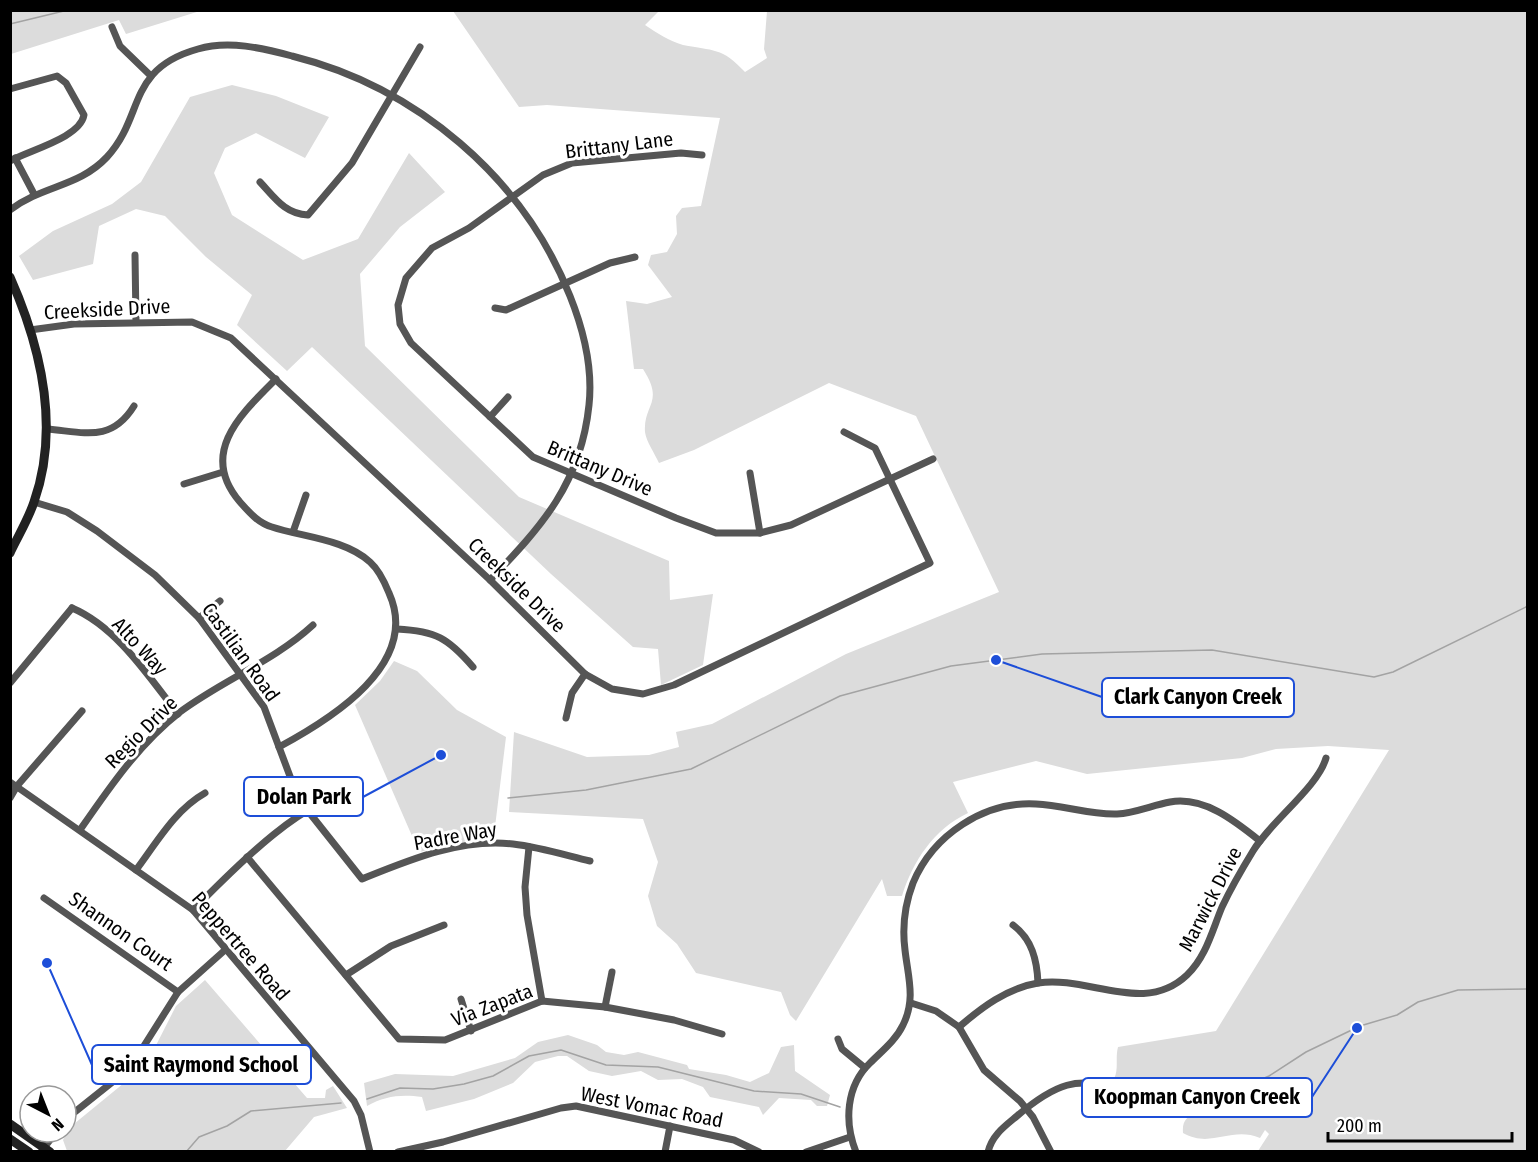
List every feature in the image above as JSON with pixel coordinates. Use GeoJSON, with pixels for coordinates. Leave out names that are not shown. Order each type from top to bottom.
{"type":"FeatureCollection","features":[{"type":"Feature","properties":{"kind":"street"},"geometry":{"type":"LineString","coordinates":[[112,27],[120,46],[152,76]]}},
{"type":"Feature","properties":{"kind":"street"},"geometry":{"type":"LineString","coordinates":[[10,210],[34,194],[80,178],[108,156],[118,143],[135,101],[152,76],[167,62],[185,53],[214,45],[233,45],[309,60],[372,85],[393,96],[460,143],[513,198],[536,229],[565,282],[583,333],[590,380],[586,428],[572,473],[548,518],[490,580]]}},
{"type":"Feature","properties":{"kind":"street"},"geometry":{"type":"LineString","coordinates":[[260,182],[285,208],[294,214],[308,215],[352,163],[420,46]]}},
{"type":"Feature","properties":{"kind":"street"},"geometry":{"type":"LineString","coordinates":[[10,89],[57,76],[66,83],[84,115],[77,126],[60,139],[13,159],[34,194]]}},
{"type":"Feature","properties":{"kind":"street","name":"Brittany Lane"},"geometry":{"type":"LineString","coordinates":[[513,198],[543,175],[572,163],[681,153],[702,155]]}},
{"type":"Feature","properties":{"kind":"street","name":"Brittany Drive"},"geometry":{"type":"LineString","coordinates":[[513,198],[469,228],[432,248],[406,278],[398,305],[400,324],[411,343],[533,457],[696,527],[716,533],[760,533],[792,525],[933,459]]}},
{"type":"Feature","properties":{"kind":"street"},"geometry":{"type":"LineString","coordinates":[[135,255],[136,322]]}},
{"type":"Feature","properties":{"kind":"street"},"geometry":{"type":"LineString","coordinates":[[495,308],[506,310],[610,263],[635,257]]}},
{"type":"Feature","properties":{"kind":"street"},"geometry":{"type":"LineString","coordinates":[[10,277],[30,330],[44,384],[47,429],[43,462],[34,502],[10,553]]}},
{"type":"Feature","properties":{"kind":"street","name":"Creekside Drive"},"geometry":{"type":"LineString","coordinates":[[30,330],[74,324],[192,322],[231,338],[490,580],[585,674],[612,689],[643,694],[674,685],[930,563],[890,479]]}},
{"type":"Feature","properties":{"kind":"street"},"geometry":{"type":"LineString","coordinates":[[276,379],[246,409],[230,431],[223,453],[223,472],[235,496],[252,516],[270,527],[350,550],[370,562],[384,582],[396,607],[397,629],[387,659],[369,682],[327,720],[279,747]]}},
{"type":"Feature","properties":{"kind":"street"},"geometry":{"type":"LineString","coordinates":[[490,417],[508,397]]}},
{"type":"Feature","properties":{"kind":"street"},"geometry":{"type":"LineString","coordinates":[[47,429],[100,433],[116,428],[134,406]]}},
{"type":"Feature","properties":{"kind":"street"},"geometry":{"type":"LineString","coordinates":[[844,432],[875,448],[890,479]]}},
{"type":"Feature","properties":{"kind":"street"},"geometry":{"type":"LineString","coordinates":[[184,484],[223,472]]}},
{"type":"Feature","properties":{"kind":"street"},"geometry":{"type":"LineString","coordinates":[[750,473],[760,533]]}},
{"type":"Feature","properties":{"kind":"street"},"geometry":{"type":"LineString","coordinates":[[293,532],[306,495]]}},
{"type":"Feature","properties":{"kind":"street","name":"Castilian Road"},"geometry":{"type":"LineString","coordinates":[[34,502],[67,512],[97,531],[155,575],[200,618],[264,707],[294,787],[308,811],[362,879]]}},
{"type":"Feature","properties":{"kind":"street"},"geometry":{"type":"LineString","coordinates":[[200,618],[220,601]]}},
{"type":"Feature","properties":{"kind":"street","name":"Alto Way"},"geometry":{"type":"LineString","coordinates":[[10,683],[72,604],[117,642],[178,714]]}},
{"type":"Feature","properties":{"kind":"street","name":"Regio Drive"},"geometry":{"type":"LineString","coordinates":[[80,830],[124,767],[178,714],[292,644],[313,625]]}},
{"type":"Feature","properties":{"kind":"street"},"geometry":{"type":"LineString","coordinates":[[397,629],[422,630],[442,637],[473,667]]}},
{"type":"Feature","properties":{"kind":"street"},"geometry":{"type":"LineString","coordinates":[[566,718],[572,693],[585,674]]}},
{"type":"Feature","properties":{"kind":"street"},"geometry":{"type":"LineString","coordinates":[[10,798],[14,784],[82,711]]}},
{"type":"Feature","properties":{"kind":"street","name":"Marwick Drive"},"geometry":{"type":"LineString","coordinates":[[959,1027],[1000,997],[1038,983],[1071,982],[1121,993],[1142,995],[1162,991],[1186,977],[1202,956],[1223,905],[1260,840],[1318,777],[1326,758]]}},
{"type":"Feature","properties":{"kind":"street","name":"Peppertree Road"},"geometry":{"type":"LineString","coordinates":[[14,784],[194,910],[225,950],[354,1101],[361,1115],[370,1152]]}},
{"type":"Feature","properties":{"kind":"street"},"geometry":{"type":"LineString","coordinates":[[194,910],[247,856],[308,811],[338,794],[355,792]]}},
{"type":"Feature","properties":{"kind":"street"},"geometry":{"type":"LineString","coordinates":[[136,870],[177,815],[191,801],[205,793]]}},
{"type":"Feature","properties":{"kind":"street"},"geometry":{"type":"LineString","coordinates":[[855,1152],[850,1137],[850,1098],[865,1068],[896,1037],[911,1003],[904,914],[914,881],[927,858],[955,829],[982,814],[1022,803],[1116,814],[1173,801],[1190,802],[1218,811],[1260,840]]}},
{"type":"Feature","properties":{"kind":"street","name":"Padre Way"},"geometry":{"type":"LineString","coordinates":[[362,879],[426,854],[477,845],[513,844],[590,861]]}},
{"type":"Feature","properties":{"kind":"street"},"geometry":{"type":"LineString","coordinates":[[529,848],[525,887],[527,915],[542,1001]]}},
{"type":"Feature","properties":{"kind":"street","name":"Via Zapata"},"geometry":{"type":"LineString","coordinates":[[247,856],[399,1039],[445,1040],[542,1001],[605,1007],[674,1020],[722,1034]]}},
{"type":"Feature","properties":{"kind":"street","name":"Shannon Court"},"geometry":{"type":"LineString","coordinates":[[44,898],[178,992]]}},
{"type":"Feature","properties":{"kind":"street"},"geometry":{"type":"LineString","coordinates":[[346,975],[392,946],[444,925]]}},
{"type":"Feature","properties":{"kind":"street"},"geometry":{"type":"LineString","coordinates":[[1013,925],[1027,938],[1032,948],[1038,983]]}},
{"type":"Feature","properties":{"kind":"street"},"geometry":{"type":"LineString","coordinates":[[78,1109],[130,1068],[178,992],[225,950]]}},
{"type":"Feature","properties":{"kind":"street"},"geometry":{"type":"LineString","coordinates":[[605,1007],[612,972]]}},
{"type":"Feature","properties":{"kind":"street"},"geometry":{"type":"LineString","coordinates":[[461,999],[471,1031]]}},
{"type":"Feature","properties":{"kind":"street"},"geometry":{"type":"LineString","coordinates":[[911,1003],[936,1011],[959,1027],[984,1070],[1026,1108],[1043,1132],[1051,1152]]}},
{"type":"Feature","properties":{"kind":"street"},"geometry":{"type":"LineString","coordinates":[[838,1040],[842,1049],[865,1068]]}},
{"type":"Feature","properties":{"kind":"street"},"geometry":{"type":"LineString","coordinates":[[988,1152],[994,1137],[1044,1093],[1075,1083],[1097,1084],[1123,1095]]}},
{"type":"Feature","properties":{"kind":"street","name":"West Vomac Road"},"geometry":{"type":"LineString","coordinates":[[398,1152],[442,1142],[561,1108],[576,1106],[734,1140],[759,1152]]}},
{"type":"Feature","properties":{"kind":"street"},"geometry":{"type":"LineString","coordinates":[[10,1124],[45,1150]]}},
{"type":"Feature","properties":{"kind":"street"},"geometry":{"type":"LineString","coordinates":[[665,1152],[670,1126]]}},
{"type":"Feature","properties":{"kind":"street"},"geometry":{"type":"LineString","coordinates":[[806,1152],[850,1137]]}},
{"type":"Feature","properties":{"kind":"street"},"geometry":{"type":"LineString","coordinates":[[10,1138],[29,1152]]}},
{"type":"Feature","properties":{"kind":"street"},"geometry":{"type":"LineString","coordinates":[[442,1142],[444,1151]]}},
{"type":"Feature","properties":{"kind":"shaded area"},"geometry":{"type":"Polygon","coordinates":[[[11,10],[200,11],[126,34],[119,20],[11,54],[11,10]]]}},
{"type":"Feature","properties":{"kind":"shaded area"},"geometry":{"type":"Polygon","coordinates":[[[453,11],[659,11],[645,25],[683,45],[717,51],[730,58],[745,72],[767,58],[764,49],[767,11],[1527,11],[1527,1151],[1258,1151],[1269,1134],[1265,1130],[1260,1138],[1240,1134],[1203,1139],[1193,1137],[1183,1133],[1183,1125],[1188,1117],[1199,1113],[1199,1106],[1172,1095],[1114,1079],[1118,1047],[1216,1031],[1389,750],[1328,746],[1276,749],[1242,758],[1087,774],[1036,761],[953,782],[968,813],[945,828],[926,847],[912,871],[902,896],[887,896],[882,879],[796,1021],[790,1015],[781,992],[696,973],[677,944],[657,926],[648,896],[658,862],[643,819],[509,812],[514,732],[587,757],[649,755],[679,747],[676,732],[712,724],[846,654],[999,592],[916,416],[829,383],[694,450],[659,463],[645,432],[645,423],[652,403],[652,389],[643,369],[634,369],[626,301],[647,304],[672,297],[648,265],[651,255],[667,252],[677,234],[676,216],[682,208],[701,206],[720,118],[547,105],[519,107],[453,11]]]}},
{"type":"Feature","properties":{"kind":"shaded area"},"geometry":{"type":"Polygon","coordinates":[[[232,85],[276,96],[329,117],[305,158],[256,133],[225,148],[214,173],[232,215],[303,260],[358,239],[409,153],[445,192],[400,227],[360,274],[365,346],[519,497],[669,561],[670,600],[713,594],[703,665],[661,685],[658,649],[633,647],[551,574],[312,347],[287,371],[237,325],[252,295],[206,257],[165,216],[136,209],[99,226],[93,264],[33,280],[19,256],[53,231],[112,204],[141,182],[190,97],[232,85]]]}},
{"type":"Feature","properties":{"kind":"shaded area"},"geometry":{"type":"Polygon","coordinates":[[[394,661],[417,671],[457,710],[506,737],[494,835],[419,852],[355,705],[380,681],[394,661]]]}},
{"type":"Feature","properties":{"kind":"shaded area"},"geometry":{"type":"Polygon","coordinates":[[[205,980],[307,1098],[325,1098],[326,1090],[333,1086],[347,1108],[314,1117],[285,1151],[67,1151],[64,1144],[78,1144],[78,1121],[146,1065],[176,1006],[205,980]]]}},
{"type":"Feature","properties":{"kind":"shaded area"},"geometry":{"type":"Polygon","coordinates":[[[568,1035],[597,1045],[606,1052],[624,1055],[638,1052],[687,1065],[689,1069],[726,1075],[750,1082],[769,1073],[781,1047],[794,1045],[795,1071],[830,1095],[827,1106],[817,1106],[811,1100],[779,1098],[763,1115],[759,1107],[710,1097],[703,1087],[682,1079],[658,1080],[641,1071],[612,1076],[589,1071],[567,1056],[558,1056],[535,1062],[513,1083],[474,1099],[426,1111],[422,1097],[414,1096],[387,1098],[367,1106],[364,1083],[395,1074],[453,1076],[515,1058],[538,1042],[568,1035]]]}},
{"type":"Feature","properties":{"kind":"waterway"},"geometry":{"type":"LineString","coordinates":[[10,24],[68,10]]}},
{"type":"Feature","properties":{"kind":"waterway"},"geometry":{"type":"LineString","coordinates":[[508,798],[586,790],[691,769],[840,696],[951,666],[1042,654],[1212,650],[1374,677],[1393,672],[1528,606]]}},
{"type":"Feature","properties":{"kind":"waterway"},"geometry":{"type":"LineString","coordinates":[[1169,1108],[1239,1089],[1269,1076],[1306,1052],[1360,1026],[1397,1015],[1418,1002],[1458,990],[1528,989]]}},
{"type":"Feature","properties":{"kind":"waterway"},"geometry":{"type":"LineString","coordinates":[[367,1099],[400,1088],[433,1089],[464,1084],[493,1076],[529,1056],[561,1050],[606,1065],[658,1067],[754,1091],[801,1094],[840,1107]]}},
{"type":"Feature","properties":{"kind":"waterway"},"geometry":{"type":"LineString","coordinates":[[186,1152],[199,1137],[227,1126],[251,1111],[341,1103]]}},
{"type":"Feature","properties":{"kind":"place","name":"Clark Canyon Creek"},"geometry":{"type":"Point","coordinates":[996,660]}},
{"type":"Feature","properties":{"kind":"place","name":"Dolan Park"},"geometry":{"type":"Point","coordinates":[441,755]}},
{"type":"Feature","properties":{"kind":"place","name":"Saint Raymond School"},"geometry":{"type":"Point","coordinates":[47,963]}},
{"type":"Feature","properties":{"kind":"place","name":"Koopman Canyon Creek"},"geometry":{"type":"Point","coordinates":[1357,1028]}}]}
